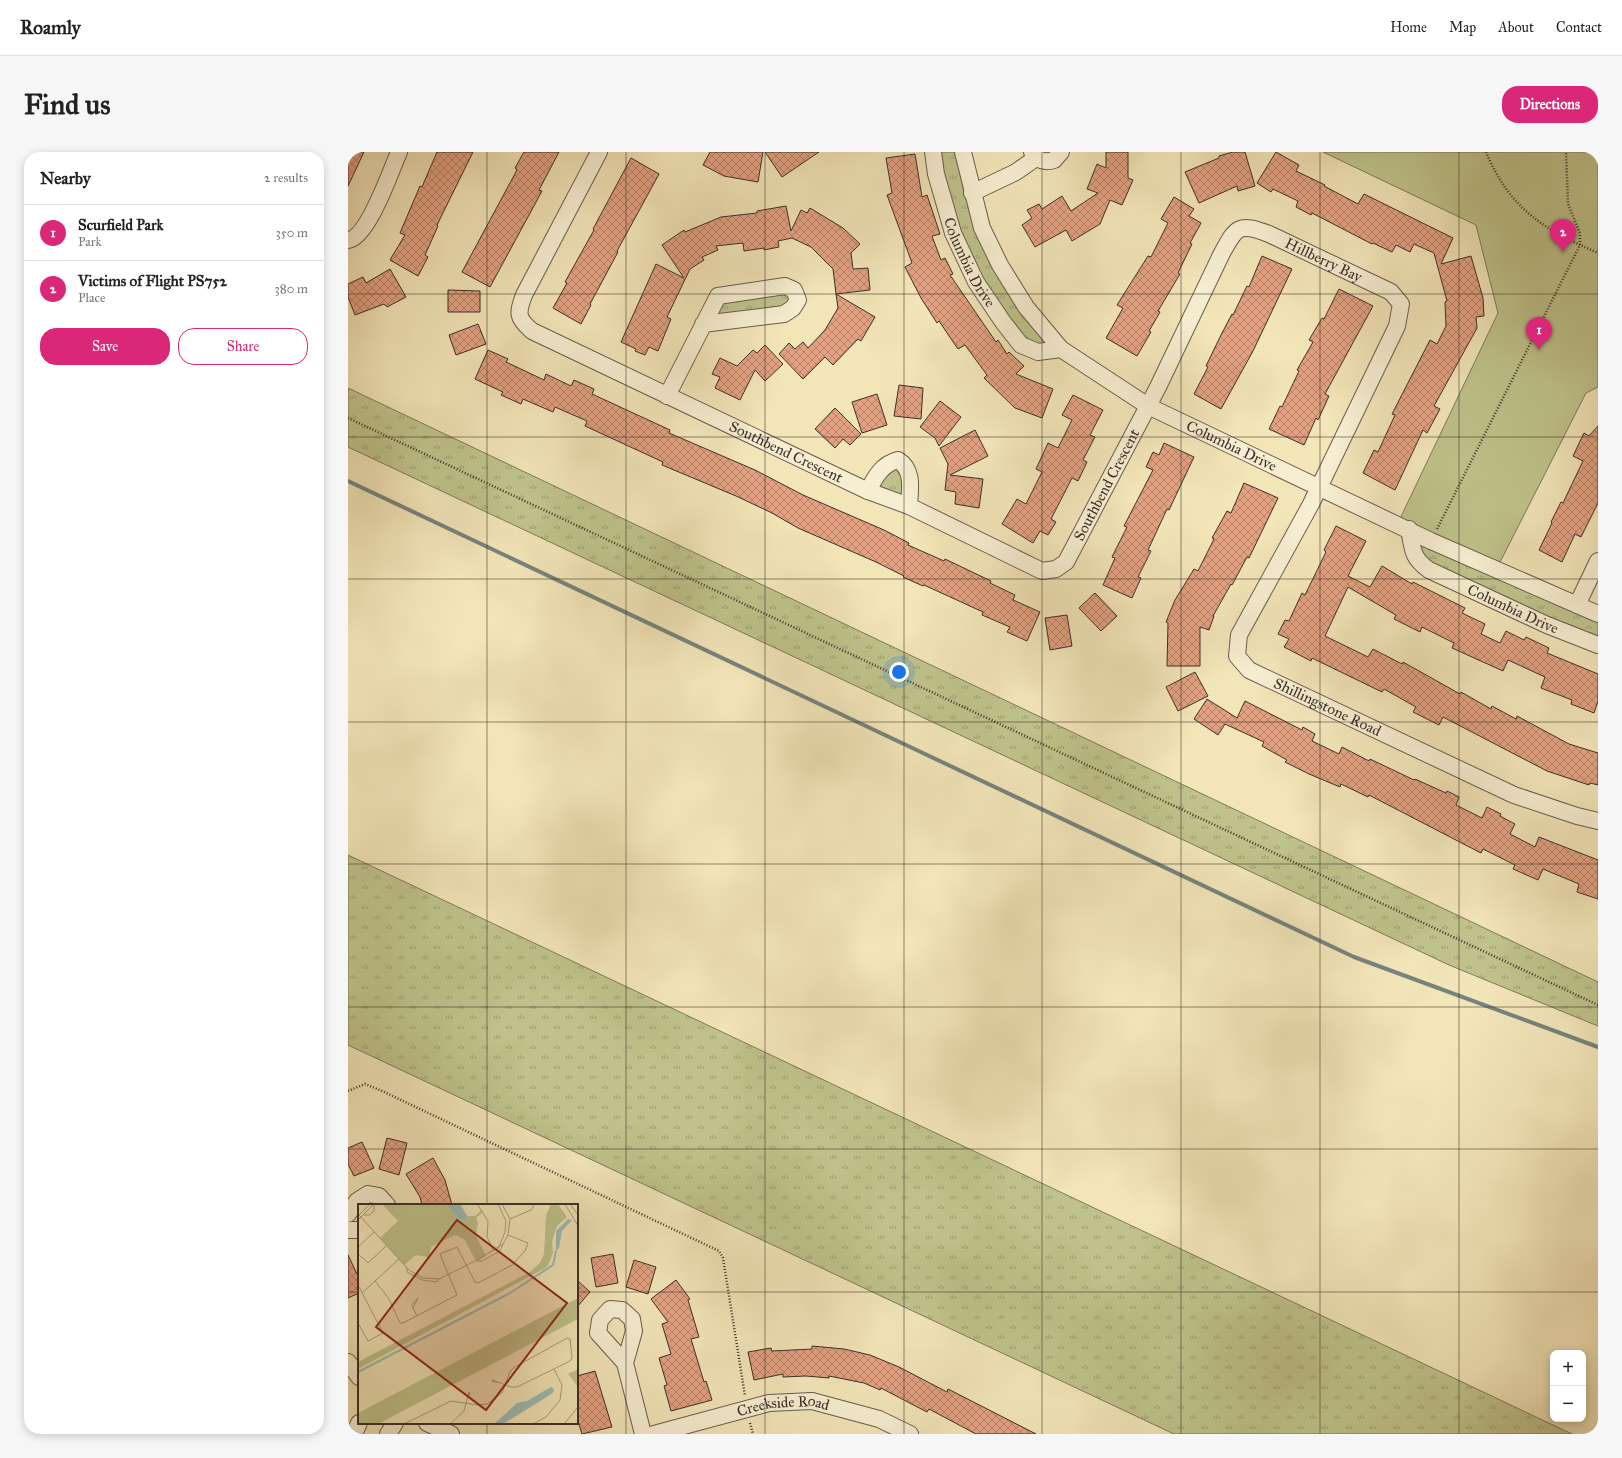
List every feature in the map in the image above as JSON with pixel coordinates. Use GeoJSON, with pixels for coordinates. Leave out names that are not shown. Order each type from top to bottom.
{"type":"FeatureCollection","features":[{"type":"Feature","properties":{"kind":"street"},"geometry":{"type":"LineString","coordinates":[[348,240],[352,240],[361,232],[368,222],[399,152]]}},
{"type":"Feature","properties":{"kind":"street","name":"Southbend Crescent"},"geometry":{"type":"LineString","coordinates":[[599,152],[518,310],[522,322],[532,331],[868,491],[909,506],[1042,571],[1056,569],[1066,562],[1148,406]]}},
{"type":"Feature","properties":{"kind":"street","name":"Columbia Drive"},"geometry":{"type":"LineString","coordinates":[[933,152],[936,174],[953,233],[976,282],[1003,322],[1022,345],[1038,352],[1061,349]]}},
{"type":"Feature","properties":{"kind":"street","name":"Columbia Drive"},"geometry":{"type":"LineString","coordinates":[[963,152],[972,193],[982,228],[1000,265],[1026,307],[1061,349],[1148,406],[1319,488],[1409,529],[1430,541],[1598,614]]}},
{"type":"Feature","properties":{"kind":"street"},"geometry":{"type":"LineString","coordinates":[[972,193],[1016,172],[1034,155],[1040,161],[1049,162],[1058,157],[1061,152]]}},
{"type":"Feature","properties":{"kind":"street","name":"Hillberry Bay"},"geometry":{"type":"LineString","coordinates":[[1148,406],[1229,239],[1239,228],[1251,227],[1269,234],[1373,283],[1391,292],[1401,304],[1400,316],[1319,488]]}},
{"type":"Feature","properties":{"kind":"street"},"geometry":{"type":"LineString","coordinates":[[667,396],[703,324],[718,296],[785,286],[794,290],[798,300],[793,308],[784,314],[703,324]]}},
{"type":"Feature","properties":{"kind":"street"},"geometry":{"type":"LineString","coordinates":[[868,491],[876,477],[885,466],[898,460],[904,464],[908,470],[909,506]]}},
{"type":"Feature","properties":{"kind":"street","name":"Shillingstone Road"},"geometry":{"type":"LineString","coordinates":[[1319,488],[1239,635],[1237,656],[1249,670],[1514,795],[1577,816],[1598,821]]}},
{"type":"Feature","properties":{"kind":"street","name":"Columbia Drive"},"geometry":{"type":"LineString","coordinates":[[1409,529],[1414,552],[1418,562],[1430,570],[1547,625],[1598,645]]}},
{"type":"Feature","properties":{"kind":"street"},"geometry":{"type":"LineString","coordinates":[[1577,605],[1598,562]]}},
{"type":"Feature","properties":{"kind":"street"},"geometry":{"type":"LineString","coordinates":[[348,1214],[357,1201],[368,1194],[379,1196],[386,1204]]}},
{"type":"Feature","properties":{"kind":"street"},"geometry":{"type":"LineString","coordinates":[[348,1362],[358,1376]]}},
{"type":"Feature","properties":{"kind":"street"},"geometry":{"type":"LineString","coordinates":[[624,1363],[643,1434]]}},
{"type":"Feature","properties":{"kind":"street","name":"Creekside Road"},"geometry":{"type":"LineString","coordinates":[[654,1434],[769,1403],[812,1401],[879,1419],[910,1434]]}},
{"type":"Feature","properties":{"kind":"street"},"geometry":{"type":"LineString","coordinates":[[354,1434],[359,1424]]}},
{"type":"Feature","properties":{"kind":"street"},"geometry":{"type":"LineString","coordinates":[[388,1434],[395,1424]]}},
{"type":"Feature","properties":{"kind":"street"},"geometry":{"type":"LineString","coordinates":[[429,1424],[450,1434]]}},
{"type":"Feature","properties":{"kind":"path"},"geometry":{"type":"LineString","coordinates":[[1486,152],[1496,176],[1518,204],[1547,229],[1598,253]]}},
{"type":"Feature","properties":{"kind":"path"},"geometry":{"type":"LineString","coordinates":[[1430,541],[1580,245],[1580,233],[1568,204],[1566,152]]}},
{"type":"Feature","properties":{"kind":"path"},"geometry":{"type":"LineString","coordinates":[[348,418],[1598,1006]]}},
{"type":"Feature","properties":{"kind":"path"},"geometry":{"type":"LineString","coordinates":[[348,1091],[365,1084],[382,1091],[719,1251],[723,1258],[752,1434]]}},
{"type":"Feature","properties":{"kind":"green space"},"geometry":{"type":"Polygon","coordinates":[[[933,152],[963,152],[982,228],[1061,349],[1038,352],[976,282],[933,152]]]}},
{"type":"Feature","properties":{"kind":"green space"},"geometry":{"type":"Polygon","coordinates":[[[1323,152],[1598,152],[1598,387],[1586,393],[1495,572],[1397,525],[1498,313],[1476,225],[1323,152]]]}},
{"type":"Feature","properties":{"kind":"green space"},"geometry":{"type":"Polygon","coordinates":[[[785,286],[793,308],[703,324],[718,296],[785,286]]]}},
{"type":"Feature","properties":{"kind":"green space"},"geometry":{"type":"Polygon","coordinates":[[[348,388],[1598,982],[1598,1026],[1449,965],[348,447],[348,388]]]}},
{"type":"Feature","properties":{"kind":"green space"},"geometry":{"type":"Polygon","coordinates":[[[898,460],[909,506],[868,491],[898,460]]]}},
{"type":"Feature","properties":{"kind":"green space"},"geometry":{"type":"Polygon","coordinates":[[[1420,536],[1598,617],[1598,645],[1421,568],[1420,536]]]}},
{"type":"Feature","properties":{"kind":"green space"},"geometry":{"type":"Polygon","coordinates":[[[348,855],[1572,1434],[1174,1434],[348,1045],[348,855]]]}},
{"type":"Feature","properties":{"kind":"building"},"geometry":{"type":"Polygon","coordinates":[[[348,152],[364,152],[348,186],[348,152]]]}},
{"type":"Feature","properties":{"kind":"building"},"geometry":{"type":"Polygon","coordinates":[[[437,152],[473,152],[437,225],[438,226],[425,255],[428,257],[418,276],[390,260],[405,235],[400,233],[420,186],[422,187],[437,152]]]}},
{"type":"Feature","properties":{"kind":"building"},"geometry":{"type":"Polygon","coordinates":[[[524,152],[559,152],[539,190],[542,191],[490,287],[462,272],[517,170],[515,168],[524,152]]]}},
{"type":"Feature","properties":{"kind":"building"},"geometry":{"type":"Polygon","coordinates":[[[710,152],[763,152],[758,182],[724,176],[703,165],[710,152]]]}},
{"type":"Feature","properties":{"kind":"building"},"geometry":{"type":"Polygon","coordinates":[[[765,152],[819,152],[782,177],[765,152]]]}},
{"type":"Feature","properties":{"kind":"building"},"geometry":{"type":"Polygon","coordinates":[[[1106,152],[1128,152],[1128,178],[1133,180],[1122,205],[1110,200],[1100,224],[1072,241],[1066,230],[1035,247],[1022,225],[1032,218],[1027,210],[1039,204],[1042,209],[1062,196],[1071,211],[1098,193],[1087,189],[1097,164],[1106,168],[1106,152]]]}},
{"type":"Feature","properties":{"kind":"building"},"geometry":{"type":"Polygon","coordinates":[[[1233,152],[1245,152],[1255,186],[1238,191],[1237,186],[1199,203],[1185,172],[1219,158],[1219,156],[1233,152]]]}},
{"type":"Feature","properties":{"kind":"building"},"geometry":{"type":"Polygon","coordinates":[[[1276,152],[1299,165],[1296,171],[1325,185],[1324,186],[1358,204],[1364,194],[1453,238],[1441,264],[1471,256],[1483,298],[1484,316],[1476,317],[1477,328],[1434,406],[1440,409],[1427,433],[1423,430],[1395,490],[1363,473],[1374,450],[1378,452],[1395,415],[1392,414],[1430,340],[1437,344],[1446,326],[1445,302],[1447,301],[1434,253],[1414,244],[1410,252],[1396,245],[1392,252],[1373,243],[1372,244],[1312,213],[1311,215],[1296,207],[1298,201],[1273,189],[1271,192],[1257,183],[1276,152]]]}},
{"type":"Feature","properties":{"kind":"building"},"geometry":{"type":"Polygon","coordinates":[[[915,154],[922,197],[927,195],[940,234],[932,236],[941,260],[945,258],[953,274],[950,275],[996,342],[998,340],[1007,354],[1009,352],[1024,366],[1016,374],[1053,389],[1042,418],[1015,408],[984,378],[987,375],[965,345],[958,349],[939,321],[937,323],[921,298],[905,267],[912,263],[887,195],[892,193],[886,158],[915,154]]]}},
{"type":"Feature","properties":{"kind":"building"},"geometry":{"type":"Polygon","coordinates":[[[631,158],[659,174],[617,251],[618,252],[581,324],[553,308],[567,283],[565,282],[631,158]]]}},
{"type":"Feature","properties":{"kind":"building"},"geometry":{"type":"Polygon","coordinates":[[[1174,197],[1194,209],[1189,216],[1201,223],[1190,243],[1192,244],[1178,273],[1180,274],[1158,311],[1160,312],[1149,331],[1151,332],[1137,356],[1106,338],[1123,308],[1117,305],[1148,256],[1151,257],[1168,223],[1161,219],[1174,197]]]}},
{"type":"Feature","properties":{"kind":"building"},"geometry":{"type":"Polygon","coordinates":[[[786,206],[791,231],[801,210],[807,213],[810,208],[843,228],[860,244],[851,253],[853,269],[868,268],[870,290],[836,294],[833,269],[811,247],[792,238],[778,241],[779,247],[764,250],[764,248],[744,251],[743,243],[716,246],[718,250],[702,257],[704,260],[690,269],[667,317],[671,319],[658,351],[649,347],[645,355],[635,351],[636,349],[621,342],[656,264],[684,278],[662,245],[684,230],[685,232],[721,217],[757,213],[757,211],[786,206]]]}},
{"type":"Feature","properties":{"kind":"building"},"geometry":{"type":"Polygon","coordinates":[[[1262,256],[1292,269],[1253,351],[1221,409],[1194,394],[1208,367],[1206,366],[1221,335],[1232,314],[1233,315],[1247,286],[1249,287],[1262,256]]]}},
{"type":"Feature","properties":{"kind":"building"},"geometry":{"type":"Polygon","coordinates":[[[390,269],[406,297],[387,307],[384,304],[355,315],[348,297],[348,284],[363,277],[366,283],[390,269]]]}},
{"type":"Feature","properties":{"kind":"building"},"geometry":{"type":"Polygon","coordinates":[[[1339,289],[1373,306],[1325,394],[1329,396],[1318,420],[1316,418],[1304,445],[1269,429],[1280,406],[1282,407],[1299,371],[1297,370],[1313,342],[1309,340],[1322,318],[1324,319],[1339,289]]]}},
{"type":"Feature","properties":{"kind":"building"},"geometry":{"type":"Polygon","coordinates":[[[448,290],[480,291],[480,312],[448,312],[448,290]]]}},
{"type":"Feature","properties":{"kind":"building"},"geometry":{"type":"Polygon","coordinates":[[[836,294],[875,317],[861,341],[858,339],[833,365],[825,357],[803,379],[779,354],[789,343],[795,349],[803,342],[808,348],[825,330],[838,308],[836,294]]]}},
{"type":"Feature","properties":{"kind":"building"},"geometry":{"type":"Polygon","coordinates":[[[478,324],[486,344],[456,355],[449,335],[478,324]]]}},
{"type":"Feature","properties":{"kind":"building"},"geometry":{"type":"Polygon","coordinates":[[[765,345],[783,364],[765,381],[755,370],[740,400],[715,388],[720,377],[712,374],[720,358],[737,366],[753,350],[757,353],[765,345]]]}},
{"type":"Feature","properties":{"kind":"building"},"geometry":{"type":"Polygon","coordinates":[[[488,350],[508,359],[506,362],[544,380],[546,374],[571,386],[574,380],[594,389],[592,394],[670,430],[669,433],[755,470],[803,495],[884,530],[909,543],[908,545],[944,561],[945,559],[991,581],[990,583],[1015,595],[1013,600],[1040,612],[1027,641],[1007,632],[1010,627],[982,615],[983,612],[903,577],[904,576],[876,562],[798,528],[772,513],[736,496],[662,465],[663,462],[585,426],[587,421],[555,407],[553,412],[523,399],[521,404],[501,395],[503,392],[475,379],[488,350]]]}},
{"type":"Feature","properties":{"kind":"building"},"geometry":{"type":"Polygon","coordinates":[[[899,385],[923,388],[921,419],[894,416],[899,385]]]}},
{"type":"Feature","properties":{"kind":"building"},"geometry":{"type":"Polygon","coordinates":[[[877,394],[887,425],[862,433],[852,402],[877,394]]]}},
{"type":"Feature","properties":{"kind":"building"},"geometry":{"type":"Polygon","coordinates":[[[1073,395],[1103,410],[1090,435],[1095,437],[1083,460],[1087,462],[1078,481],[1072,478],[1051,519],[1056,522],[1048,535],[1040,531],[1033,543],[1002,524],[1017,499],[1026,504],[1042,472],[1036,469],[1048,443],[1058,448],[1072,420],[1062,415],[1073,395]]]}},
{"type":"Feature","properties":{"kind":"building"},"geometry":{"type":"Polygon","coordinates":[[[940,401],[961,417],[939,446],[935,438],[920,427],[940,401]]]}},
{"type":"Feature","properties":{"kind":"building"},"geometry":{"type":"Polygon","coordinates":[[[835,408],[861,434],[850,445],[843,439],[835,448],[815,429],[835,408]]]}},
{"type":"Feature","properties":{"kind":"building"},"geometry":{"type":"Polygon","coordinates":[[[1598,426],[1598,503],[1581,537],[1575,534],[1562,562],[1539,550],[1552,523],[1551,522],[1561,502],[1563,503],[1583,461],[1573,456],[1584,433],[1589,436],[1598,426]]]}},
{"type":"Feature","properties":{"kind":"building"},"geometry":{"type":"Polygon","coordinates":[[[975,430],[988,456],[950,475],[983,479],[979,508],[955,504],[956,492],[945,490],[948,464],[940,448],[975,430]]]}},
{"type":"Feature","properties":{"kind":"building"},"geometry":{"type":"Polygon","coordinates":[[[1164,443],[1194,457],[1148,550],[1151,551],[1138,577],[1141,578],[1132,598],[1103,585],[1115,558],[1112,557],[1127,527],[1124,526],[1153,470],[1146,467],[1153,452],[1159,455],[1164,443]]]}},
{"type":"Feature","properties":{"kind":"building"},"geometry":{"type":"Polygon","coordinates":[[[1244,483],[1278,498],[1249,558],[1247,557],[1213,616],[1209,630],[1200,627],[1200,666],[1167,666],[1168,623],[1166,622],[1175,600],[1194,569],[1198,571],[1214,539],[1212,538],[1227,511],[1231,513],[1244,483]]]}},
{"type":"Feature","properties":{"kind":"building"},"geometry":{"type":"Polygon","coordinates":[[[1336,526],[1366,541],[1348,576],[1370,587],[1382,566],[1412,584],[1413,582],[1465,608],[1462,613],[1485,624],[1481,634],[1500,643],[1506,631],[1524,640],[1526,637],[1549,648],[1547,653],[1598,674],[1598,701],[1594,713],[1571,704],[1572,700],[1541,688],[1545,677],[1508,660],[1503,671],[1452,648],[1454,643],[1422,627],[1420,632],[1394,619],[1396,615],[1348,587],[1325,636],[1368,657],[1373,649],[1402,664],[1403,662],[1460,694],[1461,692],[1491,709],[1492,706],[1516,719],[1517,716],[1569,744],[1598,753],[1598,785],[1590,783],[1589,785],[1547,771],[1443,717],[1439,725],[1413,712],[1416,707],[1384,689],[1382,692],[1312,658],[1311,661],[1284,647],[1289,639],[1278,634],[1285,620],[1289,621],[1302,593],[1305,595],[1326,552],[1324,550],[1336,526]]]}},
{"type":"Feature","properties":{"kind":"building"},"geometry":{"type":"Polygon","coordinates":[[[1095,593],[1117,616],[1101,631],[1079,608],[1095,593]]]}},
{"type":"Feature","properties":{"kind":"building"},"geometry":{"type":"Polygon","coordinates":[[[1067,615],[1072,646],[1050,650],[1045,618],[1067,615]]]}},
{"type":"Feature","properties":{"kind":"building"},"geometry":{"type":"Polygon","coordinates":[[[1195,672],[1208,696],[1178,711],[1166,687],[1195,672]]]}},
{"type":"Feature","properties":{"kind":"building"},"geometry":{"type":"Polygon","coordinates":[[[1207,699],[1237,718],[1245,701],[1302,730],[1303,727],[1315,734],[1312,741],[1339,754],[1342,747],[1369,761],[1370,759],[1414,780],[1415,779],[1446,793],[1447,791],[1459,797],[1456,805],[1482,818],[1487,807],[1501,814],[1500,816],[1515,824],[1510,834],[1535,847],[1539,837],[1598,860],[1598,899],[1577,892],[1579,884],[1543,869],[1538,880],[1513,869],[1515,865],[1483,849],[1481,853],[1369,795],[1368,797],[1341,784],[1340,787],[1309,774],[1285,762],[1287,760],[1262,746],[1264,742],[1225,724],[1218,735],[1194,719],[1207,699]]]}},
{"type":"Feature","properties":{"kind":"building"},"geometry":{"type":"Polygon","coordinates":[[[387,1138],[407,1143],[399,1175],[379,1169],[387,1138]]]}},
{"type":"Feature","properties":{"kind":"building"},"geometry":{"type":"Polygon","coordinates":[[[362,1142],[374,1168],[354,1176],[348,1164],[348,1148],[362,1142]]]}},
{"type":"Feature","properties":{"kind":"building"},"geometry":{"type":"Polygon","coordinates":[[[433,1158],[445,1180],[452,1204],[422,1204],[420,1197],[406,1174],[433,1158]]]}},
{"type":"Feature","properties":{"kind":"building"},"geometry":{"type":"Polygon","coordinates":[[[613,1254],[618,1283],[596,1287],[591,1258],[613,1254]]]}},
{"type":"Feature","properties":{"kind":"building"},"geometry":{"type":"Polygon","coordinates":[[[348,1255],[358,1276],[358,1293],[348,1298],[348,1255]]]}},
{"type":"Feature","properties":{"kind":"building"},"geometry":{"type":"Polygon","coordinates":[[[634,1260],[656,1267],[648,1294],[626,1287],[634,1260]]]}},
{"type":"Feature","properties":{"kind":"building"},"geometry":{"type":"Polygon","coordinates":[[[676,1280],[690,1299],[688,1300],[699,1337],[691,1339],[704,1382],[706,1381],[712,1400],[671,1411],[664,1386],[667,1385],[659,1358],[671,1354],[662,1324],[668,1322],[651,1299],[676,1280]]]}},
{"type":"Feature","properties":{"kind":"building"},"geometry":{"type":"Polygon","coordinates":[[[578,1281],[590,1292],[578,1306],[578,1281]]]}},
{"type":"Feature","properties":{"kind":"building"},"geometry":{"type":"Polygon","coordinates":[[[812,1346],[844,1349],[870,1355],[899,1367],[947,1392],[948,1389],[1036,1434],[976,1434],[929,1409],[927,1412],[881,1388],[880,1390],[864,1383],[829,1376],[829,1378],[806,1376],[783,1377],[783,1374],[754,1380],[748,1352],[771,1348],[772,1351],[812,1349],[812,1346]]]}},
{"type":"Feature","properties":{"kind":"building"},"geometry":{"type":"Polygon","coordinates":[[[595,1371],[612,1427],[582,1434],[578,1421],[578,1376],[595,1371]]]}},
{"type":"Feature","properties":{"kind":"waterway"},"geometry":{"type":"LineString","coordinates":[[348,481],[1354,957],[1598,1047]]}},
{"type":"Feature","properties":{"kind":"place","name":"Victims of Flight PS752"},"geometry":{"type":"Point","coordinates":[1563,252]}},
{"type":"Feature","properties":{"kind":"place","name":"Scurfield Park"},"geometry":{"type":"Point","coordinates":[1539,350]}}]}
